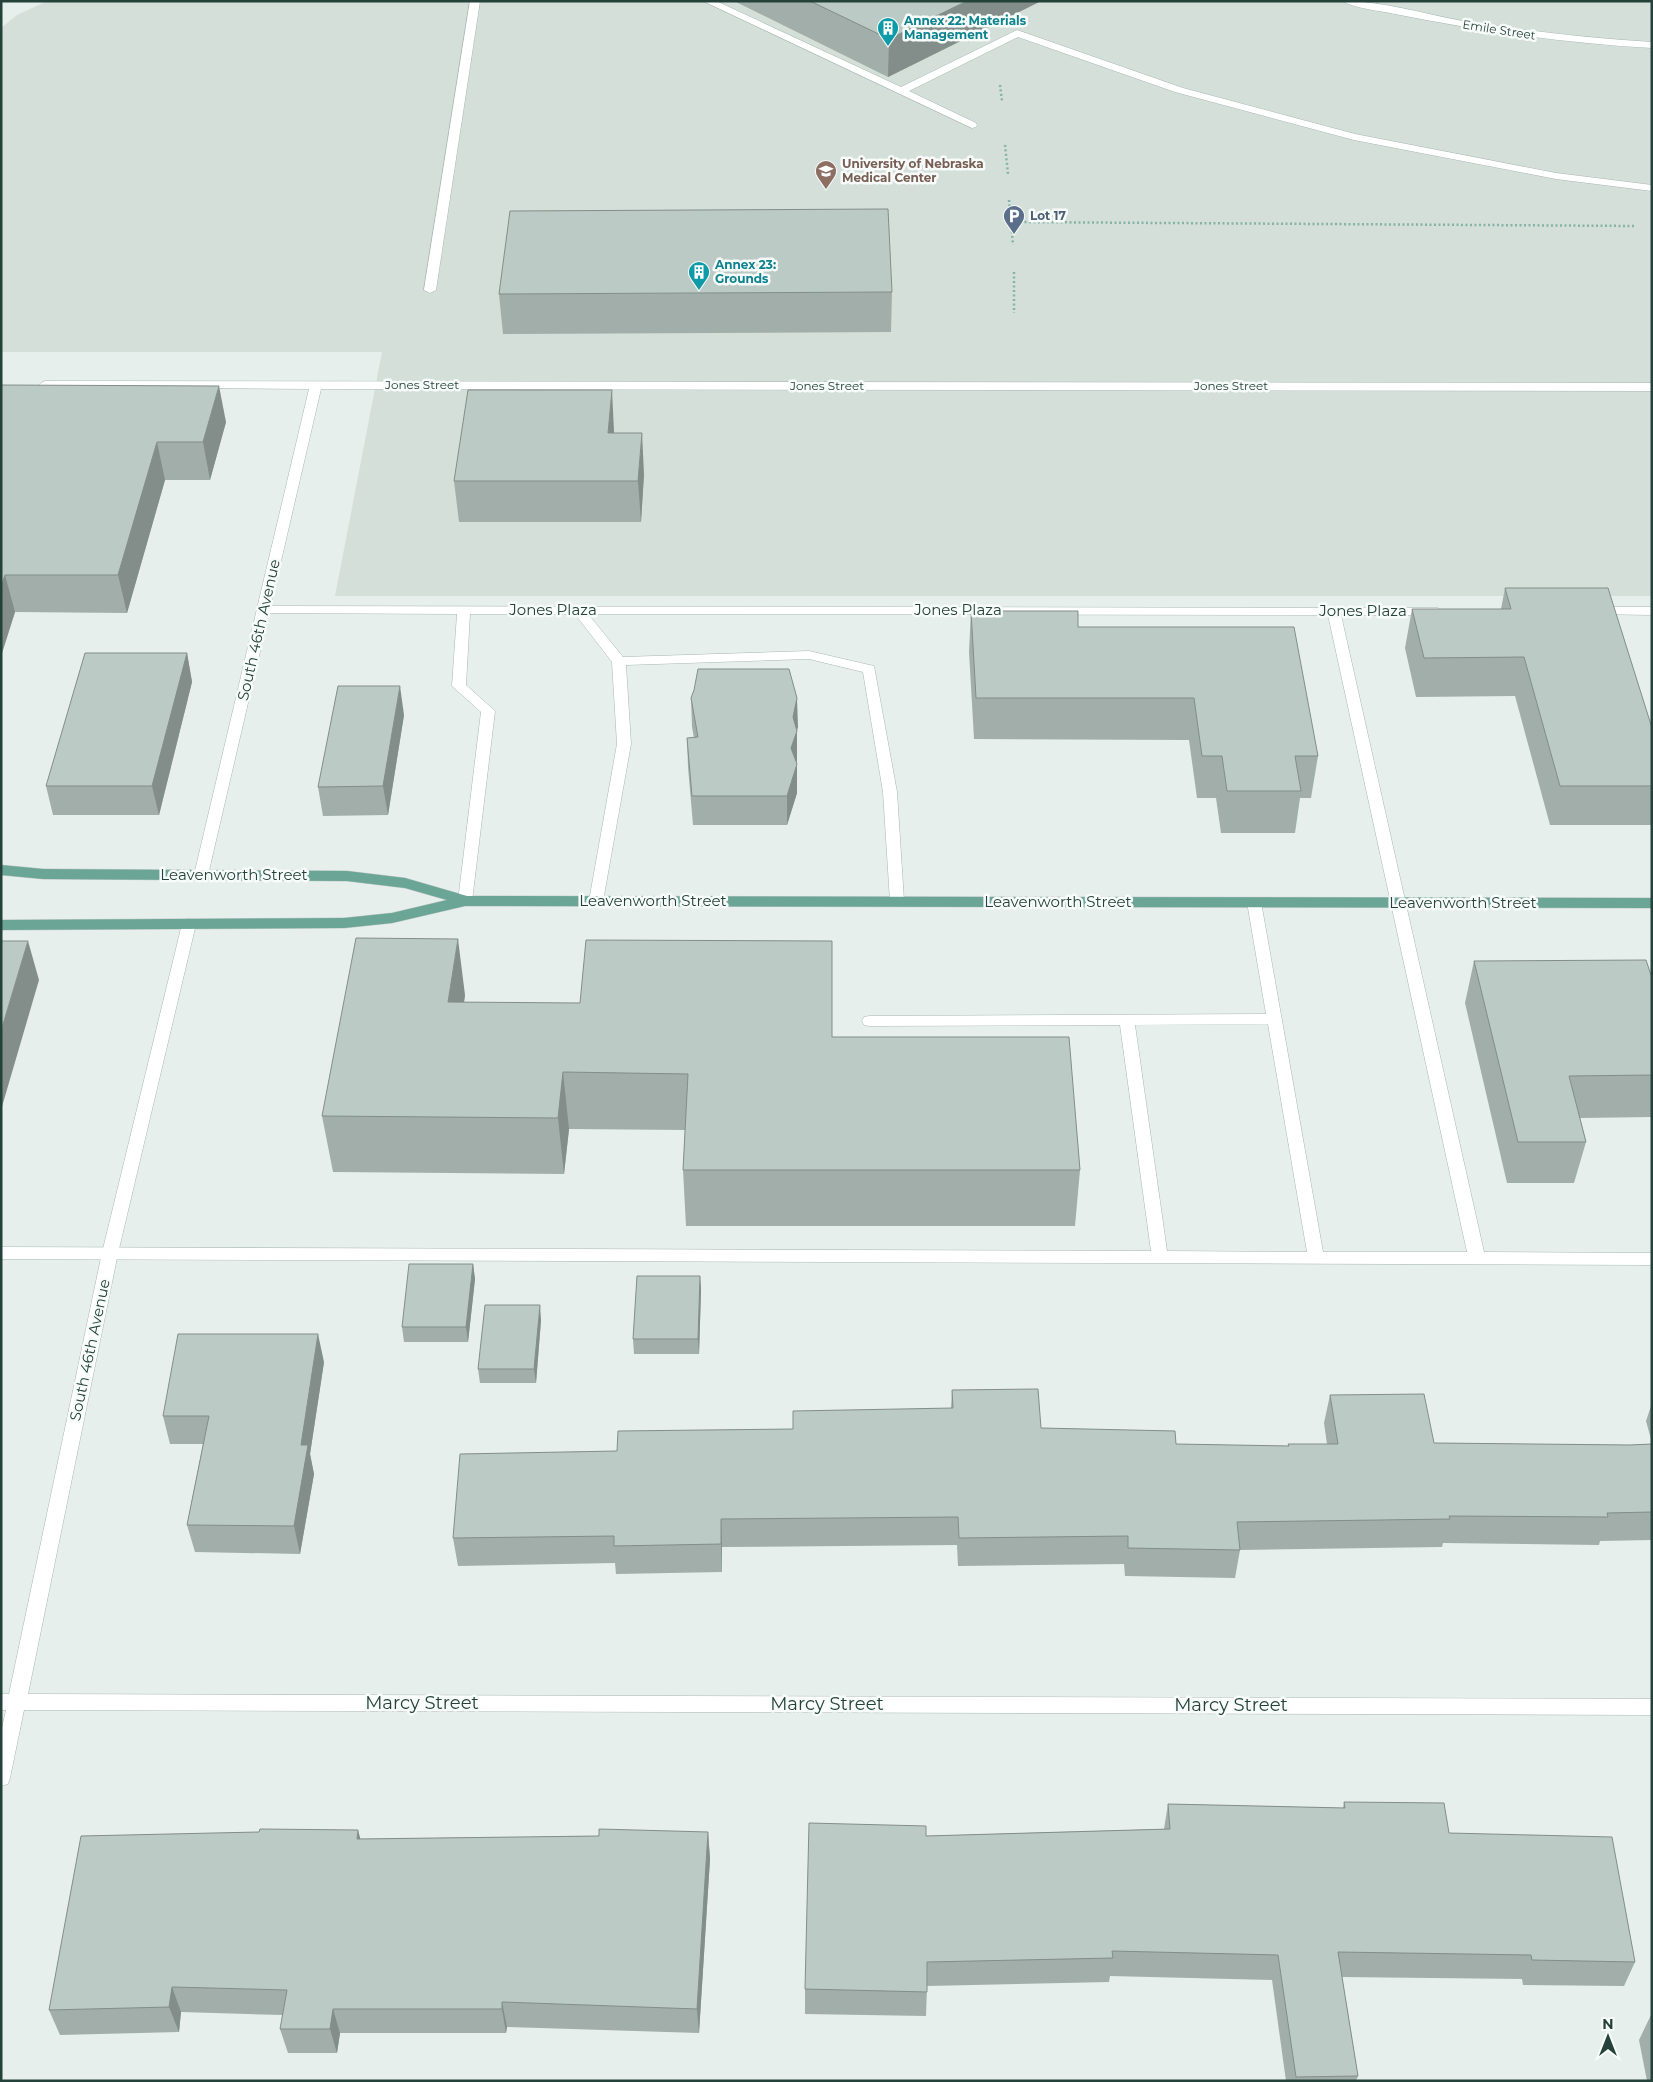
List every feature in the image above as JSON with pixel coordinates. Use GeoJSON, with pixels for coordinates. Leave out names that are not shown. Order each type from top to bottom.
{"type":"FeatureCollection","features":[{"type":"Feature","properties":{"kind":"main road","name":"Leavenworth Street"},"geometry":{"type":"LineString","coordinates":[[1,870],[44,874],[347,876],[405,883],[464,900]]}},
{"type":"Feature","properties":{"kind":"main road","name":"Leavenworth Street"},"geometry":{"type":"LineString","coordinates":[[1,925],[344,923],[392,918],[464,900],[1652,903]]}},
{"type":"Feature","properties":{"kind":"street"},"geometry":{"type":"LineString","coordinates":[[430,290],[475,1]]}},
{"type":"Feature","properties":{"kind":"street"},"geometry":{"type":"LineString","coordinates":[[708,1],[972,125]]}},
{"type":"Feature","properties":{"kind":"street","name":"Emile Street"},"geometry":{"type":"LineString","coordinates":[[1348,1],[1478,27],[1535,36],[1652,45]]}},
{"type":"Feature","properties":{"kind":"street"},"geometry":{"type":"LineString","coordinates":[[901,90],[1017,33],[1179,90],[1354,138],[1556,176],[1652,188]]}},
{"type":"Feature","properties":{"kind":"street","name":"Jones Street"},"geometry":{"type":"LineString","coordinates":[[31,385],[1652,387]]}},
{"type":"Feature","properties":{"kind":"street","name":"South 46th Avenue"},"geometry":{"type":"LineString","coordinates":[[201,875],[316,385]]}},
{"type":"Feature","properties":{"kind":"street","name":"Jones Plaza"},"geometry":{"type":"LineString","coordinates":[[264,610],[1443,611]]}},
{"type":"Feature","properties":{"kind":"street"},"geometry":{"type":"LineString","coordinates":[[464,610],[459,686],[488,711],[464,900]]}},
{"type":"Feature","properties":{"kind":"street"},"geometry":{"type":"LineString","coordinates":[[578,610],[619,661],[624,744],[596,900]]}},
{"type":"Feature","properties":{"kind":"street"},"geometry":{"type":"LineString","coordinates":[[1334,611],[1477,1258]]}},
{"type":"Feature","properties":{"kind":"street"},"geometry":{"type":"LineString","coordinates":[[1582,611],[1652,611]]}},
{"type":"Feature","properties":{"kind":"street"},"geometry":{"type":"LineString","coordinates":[[619,661],[809,655],[869,669],[890,792],[897,901]]}},
{"type":"Feature","properties":{"kind":"street"},"geometry":{"type":"LineString","coordinates":[[1254,902],[1316,1258]]}},
{"type":"Feature","properties":{"kind":"street","name":"South 46th Avenue"},"geometry":{"type":"LineString","coordinates":[[1,1778],[10,1702],[110,1252],[189,924]]}},
{"type":"Feature","properties":{"kind":"street"},"geometry":{"type":"LineString","coordinates":[[1127,1019],[1160,1258]]}},
{"type":"Feature","properties":{"kind":"street"},"geometry":{"type":"LineString","coordinates":[[869,1021],[1274,1019]]}},
{"type":"Feature","properties":{"kind":"street"},"geometry":{"type":"LineString","coordinates":[[1,1252],[1652,1259]]}},
{"type":"Feature","properties":{"kind":"street","name":"Marcy Street"},"geometry":{"type":"LineString","coordinates":[[10,1702],[1652,1707]]}},
{"type":"Feature","properties":{"kind":"path"},"geometry":{"type":"LineString","coordinates":[[1000,81],[1002,106]]}},
{"type":"Feature","properties":{"kind":"path"},"geometry":{"type":"LineString","coordinates":[[1005,138],[1008,174]]}},
{"type":"Feature","properties":{"kind":"path"},"geometry":{"type":"LineString","coordinates":[[1009,200],[1013,245]]}},
{"type":"Feature","properties":{"kind":"path"},"geometry":{"type":"LineString","coordinates":[[1011,222],[1642,226]]}},
{"type":"Feature","properties":{"kind":"path"},"geometry":{"type":"LineString","coordinates":[[1014,272],[1014,312]]}},
{"type":"Feature","properties":{"kind":"shaded area","name":"University of Nebraska Medical Center"},"geometry":{"type":"Polygon","coordinates":[[[47,1],[1652,1],[1652,596],[335,596],[382,352],[1,352],[1,28],[17,15],[47,1]]]}},
{"type":"Feature","properties":{"kind":"building"},"geometry":{"type":"Polygon","coordinates":[[[810,1],[967,1],[889,39],[810,1]]]}},
{"type":"Feature","properties":{"kind":"building"},"geometry":{"type":"Polygon","coordinates":[[[888,209],[892,292],[499,294],[510,211],[888,209]]]}},
{"type":"Feature","properties":{"kind":"building"},"geometry":{"type":"Polygon","coordinates":[[[1,385],[219,386],[203,442],[157,442],[118,575],[5,575],[1,587],[1,385]]]}},
{"type":"Feature","properties":{"kind":"building"},"geometry":{"type":"Polygon","coordinates":[[[468,390],[612,390],[608,433],[642,433],[638,481],[454,481],[468,390]]]}},
{"type":"Feature","properties":{"kind":"building"},"geometry":{"type":"Polygon","coordinates":[[[1505,588],[1608,588],[1652,728],[1652,786],[1560,786],[1524,657],[1424,658],[1412,609],[1511,609],[1505,588]]]}},
{"type":"Feature","properties":{"kind":"building"},"geometry":{"type":"Polygon","coordinates":[[[971,611],[1078,611],[1078,627],[1294,627],[1318,756],[1295,756],[1301,791],[1227,791],[1222,756],[1202,756],[1194,698],[976,698],[971,611]]]}},
{"type":"Feature","properties":{"kind":"building"},"geometry":{"type":"Polygon","coordinates":[[[85,653],[187,653],[152,786],[46,786],[85,653]]]}},
{"type":"Feature","properties":{"kind":"building"},"geometry":{"type":"Polygon","coordinates":[[[698,669],[789,669],[797,698],[793,717],[797,731],[791,748],[797,764],[787,796],[692,796],[687,738],[698,737],[691,698],[698,669]]]}},
{"type":"Feature","properties":{"kind":"building"},"geometry":{"type":"Polygon","coordinates":[[[338,686],[400,686],[383,786],[318,787],[338,686]]]}},
{"type":"Feature","properties":{"kind":"building"},"geometry":{"type":"Polygon","coordinates":[[[356,938],[458,939],[448,1002],[580,1003],[586,940],[832,941],[832,1037],[1069,1037],[1080,1170],[683,1170],[688,1074],[563,1072],[558,1118],[322,1116],[356,938]]]}},
{"type":"Feature","properties":{"kind":"building"},"geometry":{"type":"Polygon","coordinates":[[[1,941],[28,941],[1,1031],[1,941]]]}},
{"type":"Feature","properties":{"kind":"building"},"geometry":{"type":"Polygon","coordinates":[[[1646,960],[1652,978],[1652,1075],[1569,1076],[1586,1142],[1518,1142],[1474,961],[1646,960]]]}},
{"type":"Feature","properties":{"kind":"building"},"geometry":{"type":"Polygon","coordinates":[[[409,1264],[473,1264],[466,1327],[402,1327],[409,1264]]]}},
{"type":"Feature","properties":{"kind":"building"},"geometry":{"type":"Polygon","coordinates":[[[637,1276],[700,1276],[698,1339],[633,1339],[637,1276]]]}},
{"type":"Feature","properties":{"kind":"building"},"geometry":{"type":"Polygon","coordinates":[[[485,1305],[540,1305],[534,1369],[478,1369],[485,1305]]]}},
{"type":"Feature","properties":{"kind":"building"},"geometry":{"type":"Polygon","coordinates":[[[178,1334],[318,1334],[301,1445],[308,1445],[294,1526],[187,1525],[209,1416],[163,1416],[178,1334]]]}},
{"type":"Feature","properties":{"kind":"building"},"geometry":{"type":"Polygon","coordinates":[[[1038,1389],[1041,1428],[1175,1431],[1176,1444],[1289,1446],[1288,1444],[1338,1444],[1330,1395],[1424,1394],[1434,1443],[1652,1444],[1652,1512],[1607,1513],[1608,1517],[1449,1516],[1450,1519],[1237,1522],[1240,1550],[1128,1548],[1128,1536],[959,1538],[958,1517],[721,1519],[721,1544],[614,1546],[614,1536],[453,1538],[460,1454],[617,1451],[618,1431],[793,1429],[793,1411],[953,1408],[952,1390],[1038,1389]]]}},
{"type":"Feature","properties":{"kind":"building"},"geometry":{"type":"Polygon","coordinates":[[[1344,1802],[1444,1803],[1449,1833],[1612,1837],[1635,1962],[1532,1960],[1531,1955],[1338,1952],[1358,2076],[1296,2077],[1278,1955],[1112,1951],[1113,1958],[927,1962],[927,1992],[805,1989],[809,1823],[926,1826],[926,1836],[1170,1829],[1168,1804],[1345,1808],[1344,1802]]]}},
{"type":"Feature","properties":{"kind":"building"},"geometry":{"type":"Polygon","coordinates":[[[260,1829],[358,1830],[357,1839],[599,1836],[599,1829],[708,1832],[697,2009],[502,2002],[502,2009],[333,2009],[330,2029],[280,2029],[287,1990],[172,1987],[169,2007],[49,2010],[81,1836],[259,1832],[260,1829]]]}},
{"type":"Feature","properties":{"kind":"place","name":"Annex 22: Materials Management"},"geometry":{"type":"Point","coordinates":[888,47]}},
{"type":"Feature","properties":{"kind":"place","name":"University of Nebraska Medical Center"},"geometry":{"type":"Point","coordinates":[826,190]}},
{"type":"Feature","properties":{"kind":"place","name":"Lot 17"},"geometry":{"type":"Point","coordinates":[1014,235]}},
{"type":"Feature","properties":{"kind":"place","name":"Annex 23: Grounds"},"geometry":{"type":"Point","coordinates":[699,291]}}]}
